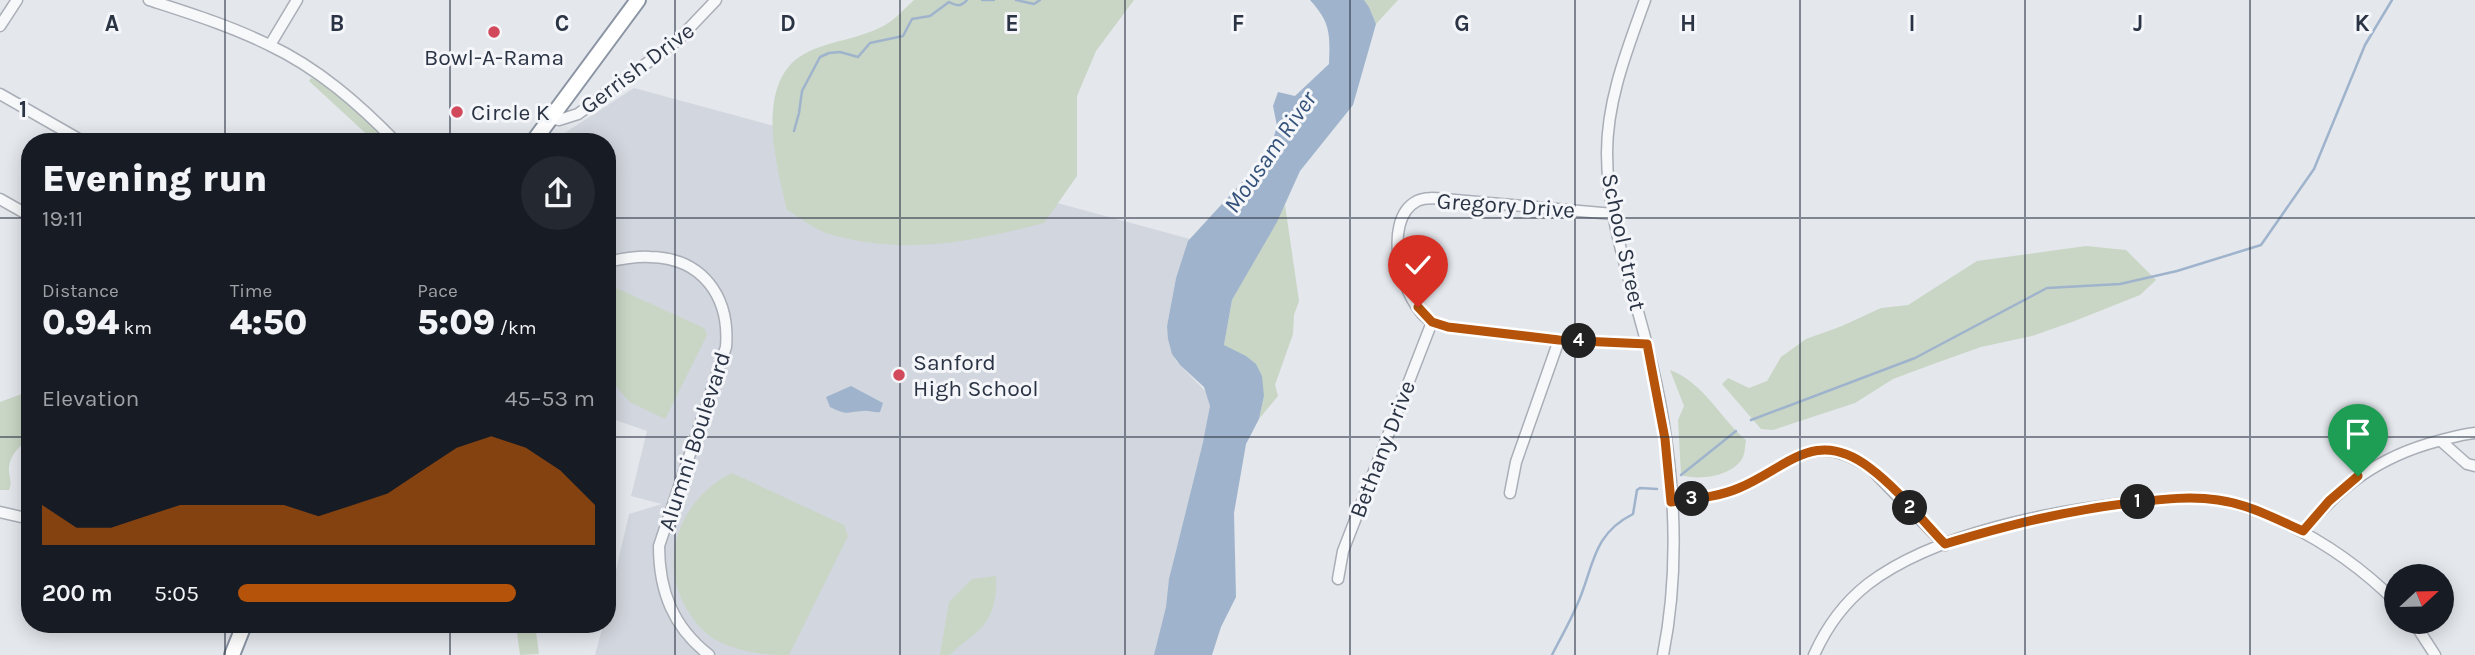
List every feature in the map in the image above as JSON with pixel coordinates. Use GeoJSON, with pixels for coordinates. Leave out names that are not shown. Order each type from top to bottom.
{"type":"FeatureCollection","features":[{"type":"Feature","properties":{"kind":"highway"},"geometry":{"type":"LineString","coordinates":[[539,133],[638,0]]}},
{"type":"Feature","properties":{"kind":"highway"},"geometry":{"type":"LineString","coordinates":[[232,655],[241,633]]}},
{"type":"Feature","properties":{"kind":"street"},"geometry":{"type":"LineString","coordinates":[[0,26],[17,0]]}},
{"type":"Feature","properties":{"kind":"street"},"geometry":{"type":"LineString","coordinates":[[149,0],[229,27],[270,45],[302,63],[341,91],[386,133]]}},
{"type":"Feature","properties":{"kind":"street"},"geometry":{"type":"LineString","coordinates":[[270,45],[298,0]]}},
{"type":"Feature","properties":{"kind":"street","name":"Gerrish Drive"},"geometry":{"type":"LineString","coordinates":[[550,118],[559,120],[578,114],[678,40],[716,0]]}},
{"type":"Feature","properties":{"kind":"street","name":"School Street"},"geometry":{"type":"LineString","coordinates":[[1645,0],[1622,66],[1608,124],[1608,174],[1613,214],[1627,278],[1647,344],[1665,439],[1671,502],[1671,581],[1663,655]]}},
{"type":"Feature","properties":{"kind":"street"},"geometry":{"type":"LineString","coordinates":[[0,93],[69,133]]}},
{"type":"Feature","properties":{"kind":"street","name":"Gregory Drive"},"geometry":{"type":"LineString","coordinates":[[1432,322],[1410,296],[1399,260],[1401,221],[1415,202],[1444,198],[1613,214]]}},
{"type":"Feature","properties":{"kind":"street"},"geometry":{"type":"LineString","coordinates":[[0,199],[21,211]]}},
{"type":"Feature","properties":{"kind":"street","name":"Alumni Boulevard"},"geometry":{"type":"LineString","coordinates":[[616,260],[648,257],[679,261],[696,271],[711,285],[725,315],[726,347],[659,546],[660,572],[666,599],[677,622],[709,655]]}},
{"type":"Feature","properties":{"kind":"street"},"geometry":{"type":"LineString","coordinates":[[1432,322],[1471,331],[1559,340],[1647,344]]}},
{"type":"Feature","properties":{"kind":"street","name":"Bethany Drive"},"geometry":{"type":"LineString","coordinates":[[1338,579],[1343,551],[1432,322]]}},
{"type":"Feature","properties":{"kind":"street"},"geometry":{"type":"LineString","coordinates":[[1510,493],[1516,462],[1559,340]]}},
{"type":"Feature","properties":{"kind":"street"},"geometry":{"type":"LineString","coordinates":[[2303,531],[2329,501],[2358,476],[2387,460],[2441,441],[2475,433]]}},
{"type":"Feature","properties":{"kind":"street"},"geometry":{"type":"LineString","coordinates":[[2441,441],[2462,461],[2475,466]]}},
{"type":"Feature","properties":{"kind":"street"},"geometry":{"type":"LineString","coordinates":[[1671,502],[1721,494],[1740,488],[1790,458],[1810,452],[1834,451],[1858,460],[1871,469],[1945,544]]}},
{"type":"Feature","properties":{"kind":"street"},"geometry":{"type":"LineString","coordinates":[[1814,655],[1840,612],[1867,585],[1904,563],[1945,544],[2048,515],[2165,499],[2220,500],[2259,512],[2303,531],[2356,565],[2384,591]]}},
{"type":"Feature","properties":{"kind":"street"},"geometry":{"type":"LineString","coordinates":[[0,512],[21,517]]}},
{"type":"Feature","properties":{"kind":"street"},"geometry":{"type":"LineString","coordinates":[[2421,634],[2435,655]]}},
{"type":"Feature","properties":{"kind":"shaded area","name":"Sanford High School"},"geometry":{"type":"Polygon","coordinates":[[[634,88],[1190,239],[1176,278],[1167,326],[1176,361],[1207,393],[1211,409],[1172,567],[1167,608],[1155,655],[595,655],[601,633],[616,633],[616,570],[629,514],[662,504],[631,496],[647,431],[616,420],[616,133],[565,133],[634,88]]]}},
{"type":"Feature","properties":{"kind":"green space"},"geometry":{"type":"Polygon","coordinates":[[[914,0],[1134,0],[1096,51],[1077,96],[1077,176],[1044,223],[964,241],[884,244],[829,234],[787,210],[774,148],[773,126],[774,104],[779,84],[788,67],[813,50],[876,30],[897,17],[914,0]]]}},
{"type":"Feature","properties":{"kind":"green space"},"geometry":{"type":"Polygon","coordinates":[[[1364,0],[1398,0],[1376,24],[1364,0]]]}},
{"type":"Feature","properties":{"kind":"green space"},"geometry":{"type":"Polygon","coordinates":[[[311,78],[330,88],[381,133],[365,133],[309,81],[311,78]]]}},
{"type":"Feature","properties":{"kind":"green space"},"geometry":{"type":"Polygon","coordinates":[[[1285,205],[1299,301],[1294,315],[1293,334],[1275,385],[1278,396],[1259,419],[1264,396],[1224,345],[1232,300],[1285,205]]]}},
{"type":"Feature","properties":{"kind":"green space"},"geometry":{"type":"Polygon","coordinates":[[[2086,246],[2126,250],[2156,280],[2140,295],[2072,322],[2032,336],[1981,347],[1936,363],[1893,379],[1855,403],[1773,430],[1761,429],[1722,384],[1728,378],[1749,388],[1767,381],[1781,357],[1806,339],[1881,308],[1908,305],[1977,261],[2086,246]]]}},
{"type":"Feature","properties":{"kind":"green space"},"geometry":{"type":"Polygon","coordinates":[[[616,288],[704,328],[707,335],[665,419],[630,402],[616,386],[616,288]]]}},
{"type":"Feature","properties":{"kind":"green space"},"geometry":{"type":"Polygon","coordinates":[[[1670,370],[1702,392],[1746,440],[1743,457],[1732,469],[1706,477],[1681,475],[1678,420],[1684,406],[1670,370]]]}},
{"type":"Feature","properties":{"kind":"green space"},"geometry":{"type":"Polygon","coordinates":[[[21,394],[21,446],[11,458],[9,490],[0,490],[0,402],[21,394]]]}},
{"type":"Feature","properties":{"kind":"green space"},"geometry":{"type":"Polygon","coordinates":[[[732,473],[844,525],[848,536],[789,655],[752,652],[716,640],[694,620],[677,585],[675,547],[688,512],[700,497],[732,473]]]}},
{"type":"Feature","properties":{"kind":"green space"},"geometry":{"type":"Polygon","coordinates":[[[996,576],[995,599],[987,621],[950,655],[940,655],[949,602],[972,579],[996,576]]]}},
{"type":"Feature","properties":{"kind":"green space"},"geometry":{"type":"Polygon","coordinates":[[[517,633],[536,633],[539,654],[520,655],[517,633]]]}},
{"type":"Feature","properties":{"kind":"water","name":"Mousam River"},"geometry":{"type":"Polygon","coordinates":[[[1310,0],[1364,0],[1376,24],[1353,105],[1300,171],[1277,222],[1232,300],[1224,345],[1256,364],[1262,376],[1264,396],[1259,419],[1246,444],[1234,513],[1236,597],[1221,627],[1212,655],[1154,655],[1210,406],[1204,387],[1180,365],[1172,354],[1168,339],[1167,326],[1176,278],[1188,241],[1243,181],[1272,143],[1277,126],[1273,106],[1278,92],[1295,96],[1329,64],[1326,22],[1310,0]]]}},
{"type":"Feature","properties":{"kind":"water"},"geometry":{"type":"Polygon","coordinates":[[[851,386],[883,403],[880,412],[850,413],[830,407],[826,397],[851,386]]]}},
{"type":"Feature","properties":{"kind":"waterway"},"geometry":{"type":"LineString","coordinates":[[794,131],[802,91],[820,57],[840,52],[858,57],[870,43],[903,36],[912,19],[930,16],[949,2],[959,5],[967,0]]}},
{"type":"Feature","properties":{"kind":"waterway"},"geometry":{"type":"LineString","coordinates":[[982,0],[994,0]]}},
{"type":"Feature","properties":{"kind":"waterway"},"geometry":{"type":"LineString","coordinates":[[1016,0],[1034,4],[1040,0]]}},
{"type":"Feature","properties":{"kind":"waterway"},"geometry":{"type":"LineString","coordinates":[[1751,420],[1915,358],[2047,288],[2120,284],[2177,271],[2261,245],[2314,169],[2365,45],[2392,0]]}},
{"type":"Feature","properties":{"kind":"waterway"},"geometry":{"type":"LineString","coordinates":[[1681,475],[1736,431]]}},
{"type":"Feature","properties":{"kind":"waterway"},"geometry":{"type":"LineString","coordinates":[[1552,655],[1583,591],[1601,542],[1619,522],[1633,514],[1637,490],[1657,489]]}},
{"type":"Feature","properties":{"kind":"place","name":"Bowl-A-Rama"},"geometry":{"type":"Point","coordinates":[494,32]}},
{"type":"Feature","properties":{"kind":"place","name":"Circle K"},"geometry":{"type":"Point","coordinates":[457,112]}},
{"type":"Feature","properties":{"kind":"place","name":"Sanford High School"},"geometry":{"type":"Point","coordinates":[899,375]}},
{"type":"Feature","properties":{"kind":"route"},"geometry":{"type":"LineString","coordinates":[[1418,307],[1432,322],[1471,331],[1559,340],[1647,344],[1659,399],[1671,502],[1721,494],[1740,488],[1790,458],[1823,450],[1847,455],[1871,469],[1945,544],[2048,515],[2165,499],[2197,498],[2235,503],[2303,531],[2329,501],[2358,476]]}}]}
